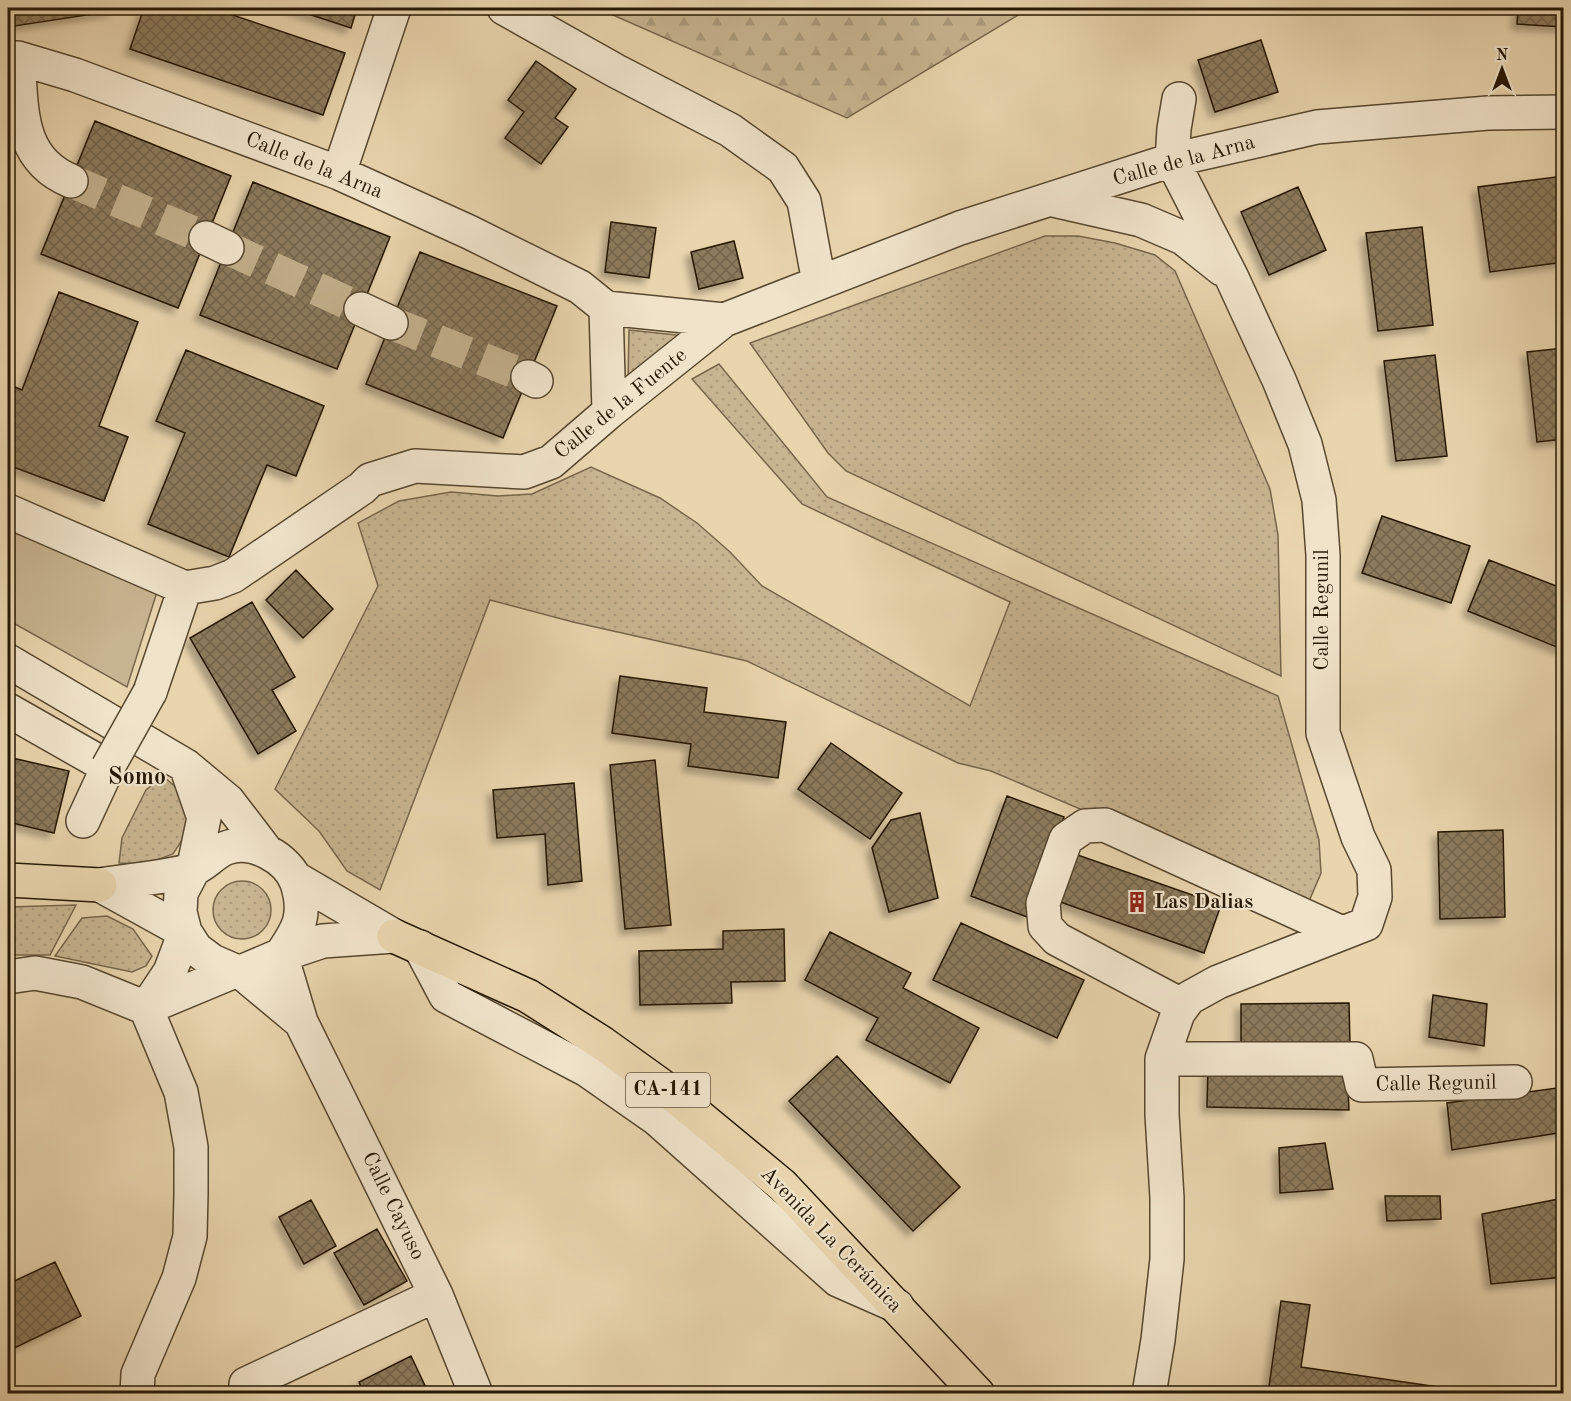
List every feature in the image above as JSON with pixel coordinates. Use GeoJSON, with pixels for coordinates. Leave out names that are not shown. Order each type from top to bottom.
{"type":"FeatureCollection","features":[{"type":"Feature","properties":{"kind":"main road"},"geometry":{"type":"LineString","coordinates":[[8,880],[100,885]]}},
{"type":"Feature","properties":{"kind":"main road","name":"Avenida La Cerámica"},"geometry":{"type":"LineString","coordinates":[[407,941],[528,996],[602,1043],[666,1089],[783,1185],[978,1394]]}},
{"type":"Feature","properties":{"kind":"street"},"geometry":{"type":"LineString","coordinates":[[339,173],[394,8]]}},
{"type":"Feature","properties":{"kind":"street"},"geometry":{"type":"LineString","coordinates":[[504,8],[616,71],[730,130],[783,168],[804,201],[819,283]]}},
{"type":"Feature","properties":{"kind":"street"},"geometry":{"type":"LineString","coordinates":[[13,58],[25,134],[35,154],[56,175],[70,181]]}},
{"type":"Feature","properties":{"kind":"street","name":"Calle de la Arna"},"geometry":{"type":"LineString","coordinates":[[13,58],[86,79],[339,173],[469,232],[579,287],[606,308],[724,320],[960,228],[1172,160],[1317,127],[1488,113],[1563,112]]}},
{"type":"Feature","properties":{"kind":"street"},"geometry":{"type":"LineString","coordinates":[[1172,160],[1179,99]]}},
{"type":"Feature","properties":{"kind":"street","name":"Calle Regunil"},"geometry":{"type":"LineString","coordinates":[[1149,1394],[1167,1259],[1162,1059],[1178,1013],[1189,998],[1218,982],[1366,924],[1375,897],[1374,870],[1358,837],[1323,733],[1323,555],[1319,500],[1305,444],[1279,380],[1232,278],[1172,160]]}},
{"type":"Feature","properties":{"kind":"street","name":"Calle Regunil"},"geometry":{"type":"LineString","coordinates":[[1052,200],[1141,220],[1183,238],[1232,278]]}},
{"type":"Feature","properties":{"kind":"street"},"geometry":{"type":"LineString","coordinates":[[606,308],[609,412]]}},
{"type":"Feature","properties":{"kind":"street"},"geometry":{"type":"LineString","coordinates":[[361,309],[391,323]]}},
{"type":"Feature","properties":{"kind":"street","name":"Calle de la Fuente"},"geometry":{"type":"LineString","coordinates":[[185,588],[215,583],[233,576],[362,488],[370,480],[415,466],[524,472],[551,462],[609,412],[724,320]]}},
{"type":"Feature","properties":{"kind":"street"},"geometry":{"type":"LineString","coordinates":[[8,510],[185,588],[150,692],[108,767],[83,821]]}},
{"type":"Feature","properties":{"kind":"street"},"geometry":{"type":"LineString","coordinates":[[8,661],[186,766],[228,801],[267,852]]}},
{"type":"Feature","properties":{"kind":"street"},"geometry":{"type":"LineString","coordinates":[[8,710],[108,767]]}},
{"type":"Feature","properties":{"kind":"street"},"geometry":{"type":"LineString","coordinates":[[186,766],[204,818],[193,870],[181,893],[180,912],[185,932],[196,949],[212,961],[238,971],[301,1022]]}},
{"type":"Feature","properties":{"kind":"street"},"geometry":{"type":"LineString","coordinates":[[1183,1006],[1057,939],[1045,926],[1043,903],[1066,839],[1085,826],[1105,825],[1342,933]]}},
{"type":"Feature","properties":{"kind":"street"},"geometry":{"type":"LineString","coordinates":[[100,885],[193,870],[226,848],[248,846],[267,852],[283,863],[295,878],[301,896],[302,917],[296,933],[281,955]]}},
{"type":"Feature","properties":{"kind":"street"},"geometry":{"type":"LineString","coordinates":[[295,878],[407,941]]}},
{"type":"Feature","properties":{"kind":"street"},"geometry":{"type":"LineString","coordinates":[[100,885],[185,932]]}},
{"type":"Feature","properties":{"kind":"street"},"geometry":{"type":"LineString","coordinates":[[146,1008],[170,972],[185,932]]}},
{"type":"Feature","properties":{"kind":"street"},"geometry":{"type":"LineString","coordinates":[[8,977],[35,973],[82,982],[146,1008],[238,971],[323,941],[407,941]]}},
{"type":"Feature","properties":{"kind":"street"},"geometry":{"type":"LineString","coordinates":[[281,955],[301,1022]]}},
{"type":"Feature","properties":{"kind":"street"},"geometry":{"type":"LineString","coordinates":[[137,1394],[138,1374],[179,1278],[190,1236],[191,1147],[181,1092],[146,1008]]}},
{"type":"Feature","properties":{"kind":"street","name":"Calle Cayuso"},"geometry":{"type":"LineString","coordinates":[[301,1022],[436,1294],[477,1394]]}},
{"type":"Feature","properties":{"kind":"street","name":"Calle Regunil"},"geometry":{"type":"LineString","coordinates":[[1162,1059],[1356,1059],[1362,1085],[1515,1082]]}},
{"type":"Feature","properties":{"kind":"street"},"geometry":{"type":"LineString","coordinates":[[246,1384],[436,1294]]}},
{"type":"Feature","properties":{"kind":"green space"},"geometry":{"type":"Polygon","coordinates":[[[597,8],[1030,8],[847,118],[597,8]]]}},
{"type":"Feature","properties":{"kind":"green space"},"geometry":{"type":"Polygon","coordinates":[[[1045,236],[1078,236],[1115,243],[1155,255],[1175,271],[1270,489],[1278,535],[1281,676],[846,471],[828,453],[750,343],[1045,236]]]}},
{"type":"Feature","properties":{"kind":"green space"},"geometry":{"type":"Polygon","coordinates":[[[629,330],[686,336],[628,381],[629,330]]]}},
{"type":"Feature","properties":{"kind":"green space"},"geometry":{"type":"Polygon","coordinates":[[[719,364],[827,497],[1278,696],[1319,840],[1321,873],[1307,906],[991,771],[958,763],[747,661],[573,622],[490,600],[380,890],[347,871],[319,831],[275,789],[378,586],[358,523],[399,501],[451,492],[498,496],[532,494],[591,467],[660,498],[697,523],[730,552],[762,586],[970,706],[1010,602],[802,504],[692,379],[719,364]]]}},
{"type":"Feature","properties":{"kind":"green space"},"geometry":{"type":"Polygon","coordinates":[[[8,530],[157,592],[127,687],[8,620],[8,530]]]}},
{"type":"Feature","properties":{"kind":"green space"},"geometry":{"type":"Polygon","coordinates":[[[163,776],[179,790],[190,812],[184,837],[173,854],[146,864],[119,863],[122,838],[146,790],[163,776]]]}},
{"type":"Feature","properties":{"kind":"green space"},"geometry":{"type":"Polygon","coordinates":[[[236,881],[248,881],[263,889],[271,904],[271,916],[263,931],[248,939],[236,939],[221,931],[213,916],[213,904],[221,889],[236,881]]]}},
{"type":"Feature","properties":{"kind":"green space"},"geometry":{"type":"Polygon","coordinates":[[[76,905],[50,955],[8,955],[8,907],[76,905]]]}},
{"type":"Feature","properties":{"kind":"green space"},"geometry":{"type":"Polygon","coordinates":[[[107,916],[133,929],[152,956],[146,966],[132,972],[55,956],[82,918],[107,916]]]}},
{"type":"Feature","properties":{"kind":"building"},"geometry":{"type":"Polygon","coordinates":[[[8,8],[112,8],[113,11],[8,27],[8,8]]]}},
{"type":"Feature","properties":{"kind":"building"},"geometry":{"type":"Polygon","coordinates":[[[144,8],[212,8],[345,53],[323,115],[130,49],[144,8]]]}},
{"type":"Feature","properties":{"kind":"building"},"geometry":{"type":"Polygon","coordinates":[[[290,8],[357,8],[351,28],[290,8]]]}},
{"type":"Feature","properties":{"kind":"building"},"geometry":{"type":"Polygon","coordinates":[[[1518,8],[1564,8],[1564,27],[1517,24],[1518,8]]]}},
{"type":"Feature","properties":{"kind":"building"},"geometry":{"type":"Polygon","coordinates":[[[1261,40],[1278,92],[1215,112],[1198,60],[1261,40]]]}},
{"type":"Feature","properties":{"kind":"building"},"geometry":{"type":"Polygon","coordinates":[[[536,61],[576,89],[555,118],[568,127],[541,164],[505,138],[524,112],[508,100],[536,61]]]}},
{"type":"Feature","properties":{"kind":"building"},"geometry":{"type":"Polygon","coordinates":[[[95,121],[231,176],[178,308],[41,254],[95,121]]]}},
{"type":"Feature","properties":{"kind":"building"},"geometry":{"type":"Polygon","coordinates":[[[1564,176],[1564,262],[1490,272],[1478,187],[1564,176]]]}},
{"type":"Feature","properties":{"kind":"building"},"geometry":{"type":"Polygon","coordinates":[[[253,182],[390,237],[337,369],[200,315],[253,182]]]}},
{"type":"Feature","properties":{"kind":"building"},"geometry":{"type":"Polygon","coordinates":[[[1298,187],[1326,250],[1269,275],[1241,212],[1298,187]]]}},
{"type":"Feature","properties":{"kind":"building"},"geometry":{"type":"Polygon","coordinates":[[[611,222],[656,228],[649,278],[605,272],[611,222]]]}},
{"type":"Feature","properties":{"kind":"building"},"geometry":{"type":"Polygon","coordinates":[[[1422,227],[1433,325],[1378,331],[1366,233],[1422,227]]]}},
{"type":"Feature","properties":{"kind":"building"},"geometry":{"type":"Polygon","coordinates":[[[734,241],[743,278],[699,289],[691,252],[734,241]]]}},
{"type":"Feature","properties":{"kind":"building"},"geometry":{"type":"Polygon","coordinates":[[[420,252],[557,306],[503,438],[366,384],[420,252]]]}},
{"type":"Feature","properties":{"kind":"building"},"geometry":{"type":"Polygon","coordinates":[[[59,292],[138,322],[99,426],[128,437],[104,501],[8,465],[8,384],[22,390],[59,292]]]}},
{"type":"Feature","properties":{"kind":"building"},"geometry":{"type":"Polygon","coordinates":[[[1564,348],[1564,439],[1537,442],[1527,352],[1564,348]]]}},
{"type":"Feature","properties":{"kind":"building"},"geometry":{"type":"Polygon","coordinates":[[[186,350],[324,406],[296,476],[267,465],[229,557],[148,524],[185,433],[156,421],[186,350]]]}},
{"type":"Feature","properties":{"kind":"building"},"geometry":{"type":"Polygon","coordinates":[[[1435,355],[1447,456],[1396,461],[1384,361],[1435,355]]]}},
{"type":"Feature","properties":{"kind":"building"},"geometry":{"type":"Polygon","coordinates":[[[1382,516],[1470,546],[1451,603],[1362,573],[1382,516]]]}},
{"type":"Feature","properties":{"kind":"building"},"geometry":{"type":"Polygon","coordinates":[[[1489,560],[1564,589],[1564,650],[1468,611],[1489,560]]]}},
{"type":"Feature","properties":{"kind":"building"},"geometry":{"type":"Polygon","coordinates":[[[296,570],[333,609],[303,638],[266,600],[296,570]]]}},
{"type":"Feature","properties":{"kind":"building"},"geometry":{"type":"Polygon","coordinates":[[[252,602],[295,677],[272,690],[296,731],[258,754],[190,638],[252,602]]]}},
{"type":"Feature","properties":{"kind":"building"},"geometry":{"type":"Polygon","coordinates":[[[620,676],[707,688],[704,712],[786,722],[778,778],[688,766],[691,744],[612,733],[620,676]]]}},
{"type":"Feature","properties":{"kind":"building"},"geometry":{"type":"Polygon","coordinates":[[[831,743],[902,793],[870,839],[798,789],[831,743]]]}},
{"type":"Feature","properties":{"kind":"building"},"geometry":{"type":"Polygon","coordinates":[[[8,757],[69,771],[54,833],[8,822],[8,757]]]}},
{"type":"Feature","properties":{"kind":"building"},"geometry":{"type":"Polygon","coordinates":[[[655,760],[671,925],[625,929],[610,765],[655,760]]]}},
{"type":"Feature","properties":{"kind":"building"},"geometry":{"type":"Polygon","coordinates":[[[574,783],[582,881],[548,885],[545,834],[497,838],[493,790],[574,783]]]}},
{"type":"Feature","properties":{"kind":"building"},"geometry":{"type":"Polygon","coordinates":[[[1007,796],[1064,817],[1027,917],[971,896],[1007,796]]]}},
{"type":"Feature","properties":{"kind":"building"},"geometry":{"type":"Polygon","coordinates":[[[920,813],[938,898],[889,912],[872,848],[891,820],[920,813]]]}},
{"type":"Feature","properties":{"kind":"building"},"geometry":{"type":"Polygon","coordinates":[[[1503,830],[1505,917],[1440,919],[1438,832],[1503,830]]]}},
{"type":"Feature","properties":{"kind":"building","name":"Las Dalias"},"geometry":{"type":"Polygon","coordinates":[[[1069,852],[1221,905],[1204,953],[1052,899],[1069,852]]]}},
{"type":"Feature","properties":{"kind":"building"},"geometry":{"type":"Polygon","coordinates":[[[961,923],[1084,980],[1057,1038],[933,980],[961,923]]]}},
{"type":"Feature","properties":{"kind":"building"},"geometry":{"type":"Polygon","coordinates":[[[784,929],[785,981],[731,982],[732,1003],[640,1005],[639,951],[723,949],[723,931],[784,929]]]}},
{"type":"Feature","properties":{"kind":"building"},"geometry":{"type":"Polygon","coordinates":[[[830,932],[911,973],[903,988],[979,1028],[950,1083],[866,1040],[878,1018],[805,980],[830,932]]]}},
{"type":"Feature","properties":{"kind":"building"},"geometry":{"type":"Polygon","coordinates":[[[1433,995],[1487,1004],[1484,1046],[1429,1037],[1433,995]]]}},
{"type":"Feature","properties":{"kind":"building"},"geometry":{"type":"Polygon","coordinates":[[[1349,1003],[1350,1045],[1241,1046],[1241,1004],[1349,1003]]]}},
{"type":"Feature","properties":{"kind":"building"},"geometry":{"type":"Polygon","coordinates":[[[837,1056],[960,1187],[913,1231],[789,1101],[837,1056]]]}},
{"type":"Feature","properties":{"kind":"building"},"geometry":{"type":"Polygon","coordinates":[[[1208,1066],[1347,1068],[1349,1110],[1207,1107],[1208,1066]]]}},
{"type":"Feature","properties":{"kind":"building"},"geometry":{"type":"Polygon","coordinates":[[[1564,1087],[1564,1132],[1452,1150],[1447,1103],[1564,1087]]]}},
{"type":"Feature","properties":{"kind":"building"},"geometry":{"type":"Polygon","coordinates":[[[1325,1143],[1333,1189],[1280,1193],[1279,1148],[1325,1143]]]}},
{"type":"Feature","properties":{"kind":"building"},"geometry":{"type":"Polygon","coordinates":[[[1385,1196],[1440,1196],[1441,1219],[1387,1221],[1385,1196]]]}},
{"type":"Feature","properties":{"kind":"building"},"geometry":{"type":"Polygon","coordinates":[[[1564,1198],[1564,1277],[1491,1284],[1482,1214],[1564,1198]]]}},
{"type":"Feature","properties":{"kind":"building"},"geometry":{"type":"Polygon","coordinates":[[[311,1200],[336,1246],[304,1264],[279,1217],[311,1200]]]}},
{"type":"Feature","properties":{"kind":"building"},"geometry":{"type":"Polygon","coordinates":[[[377,1229],[407,1281],[364,1305],[334,1253],[377,1229]]]}},
{"type":"Feature","properties":{"kind":"building"},"geometry":{"type":"Polygon","coordinates":[[[55,1262],[81,1316],[8,1351],[8,1284],[55,1262]]]}},
{"type":"Feature","properties":{"kind":"building"},"geometry":{"type":"Polygon","coordinates":[[[1281,1301],[1310,1305],[1301,1367],[1487,1394],[1268,1394],[1281,1301]]]}},
{"type":"Feature","properties":{"kind":"building"},"geometry":{"type":"Polygon","coordinates":[[[411,1356],[429,1394],[364,1394],[359,1382],[411,1356]]]}},
{"type":"Feature","properties":{"kind":"tunnel"},"geometry":{"type":"LineString","coordinates":[[71,181],[206,238]]}},
{"type":"Feature","properties":{"kind":"tunnel"},"geometry":{"type":"LineString","coordinates":[[227,248],[361,309]]}},
{"type":"Feature","properties":{"kind":"tunnel"},"geometry":{"type":"LineString","coordinates":[[391,323],[528,377]]}},
{"type":"Feature","properties":{"kind":"place","name":"Las Dalias"},"geometry":{"type":"Point","coordinates":[1137,902]}},
{"type":"Feature","properties":{"kind":"district","name":"Somo"},"geometry":{"type":"Point","coordinates":[137,778]}}]}
